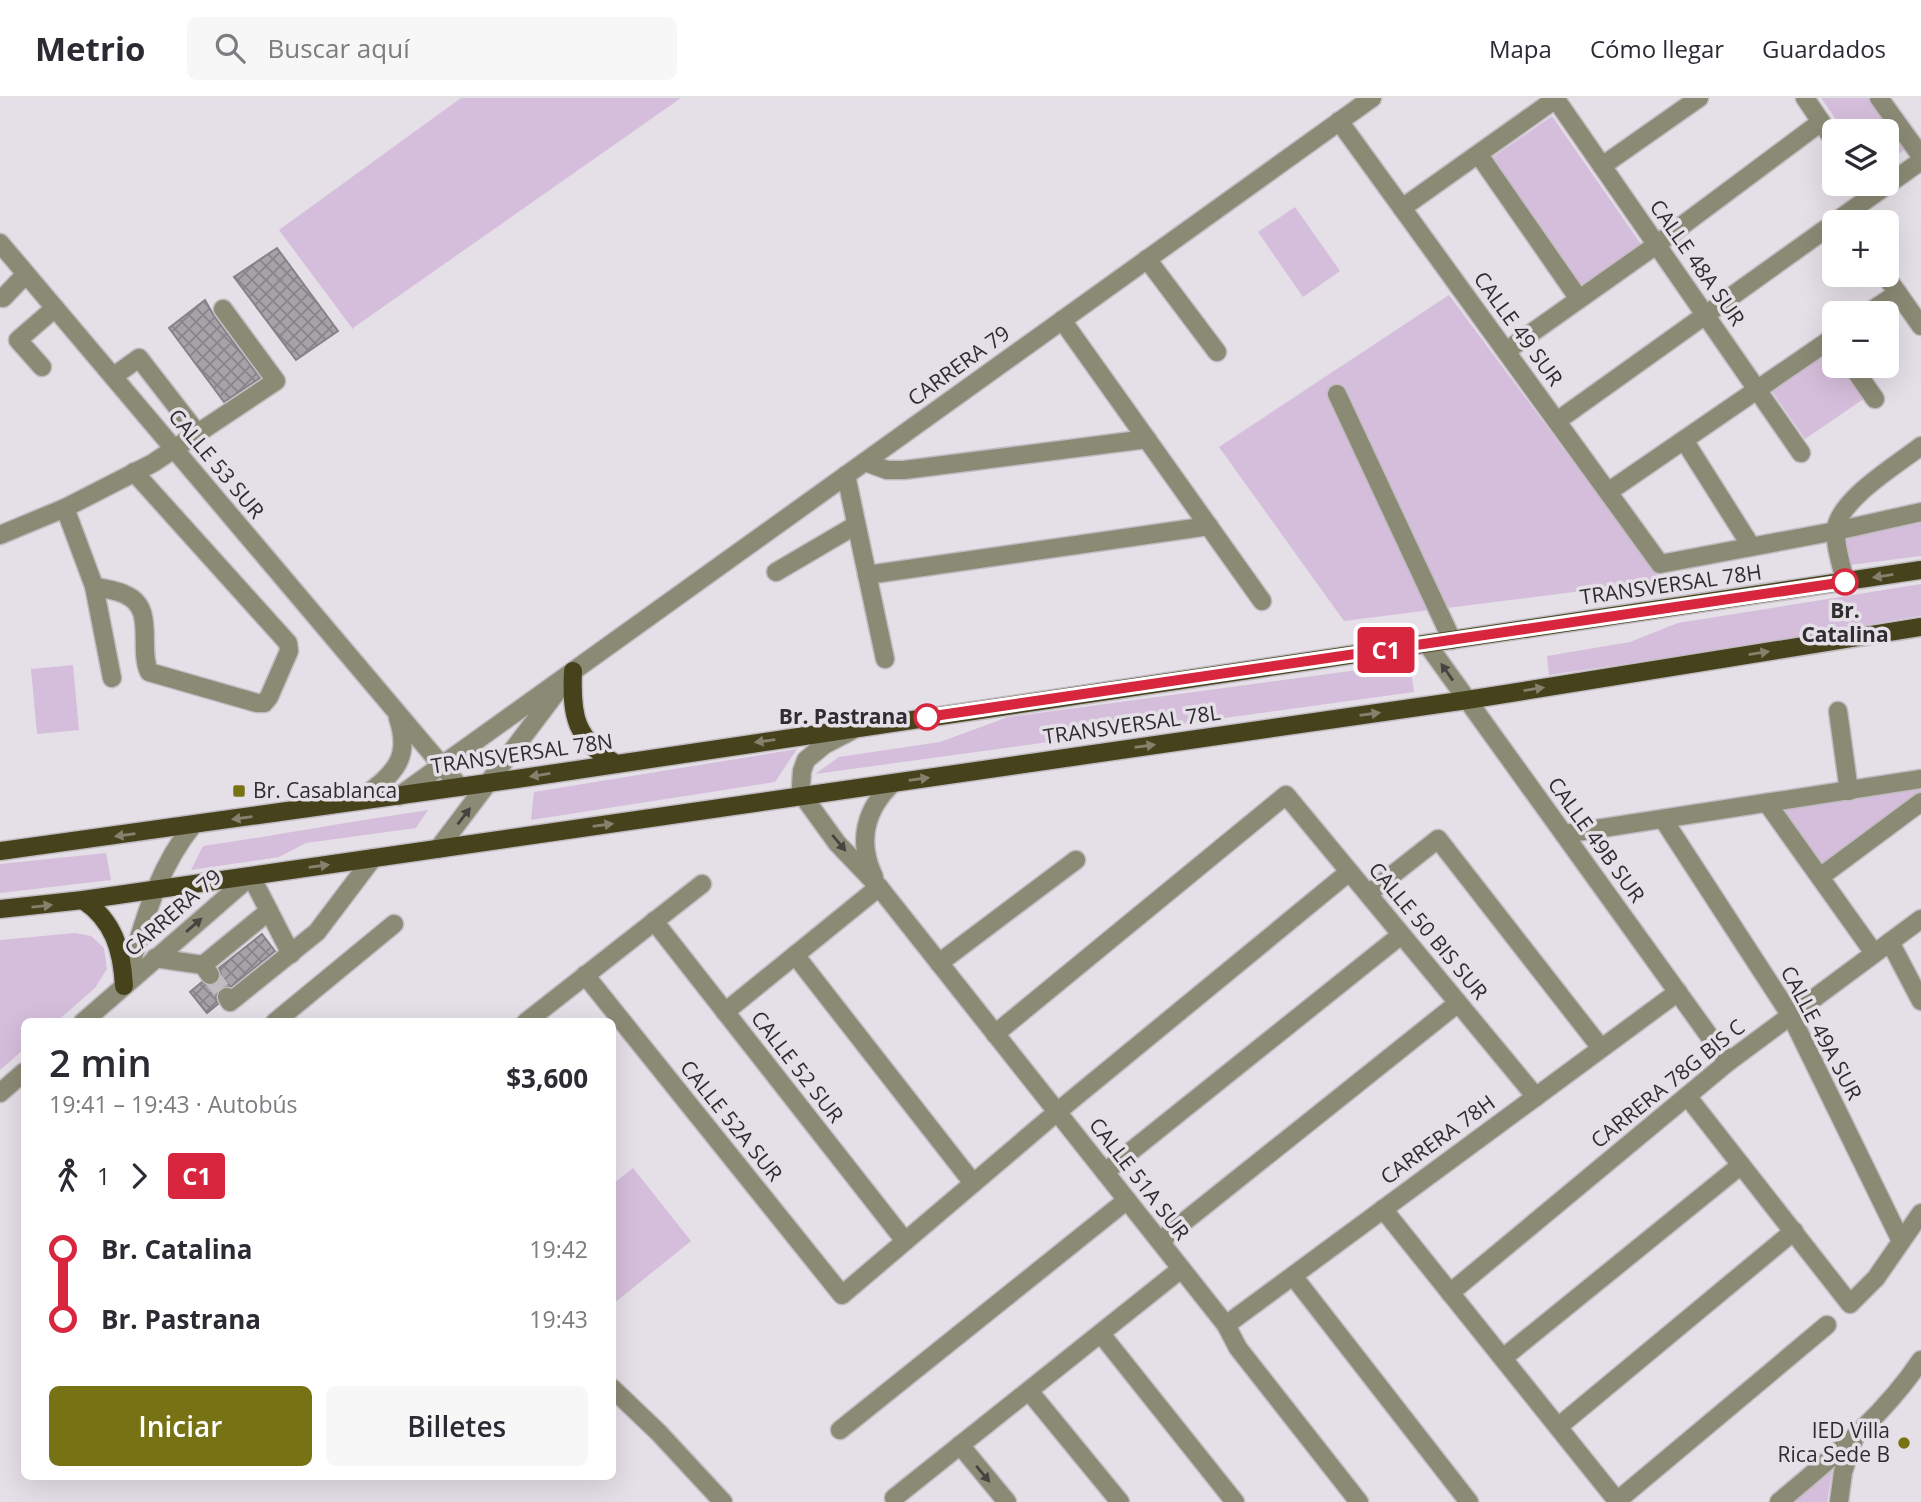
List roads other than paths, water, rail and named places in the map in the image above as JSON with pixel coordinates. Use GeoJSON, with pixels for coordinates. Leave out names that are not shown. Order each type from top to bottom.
{"type":"FeatureCollection","features":[{"type":"Feature","properties":{"kind":"main road","name":"TRANSVERSAL 78H"},"geometry":{"type":"LineString","coordinates":[[1427,644],[1921,570]]}},
{"type":"Feature","properties":{"kind":"main road"},"geometry":{"type":"LineString","coordinates":[[1467,699],[1921,627]]}},
{"type":"Feature","properties":{"kind":"main road","name":"TRANSVERSAL 78L"},"geometry":{"type":"LineString","coordinates":[[857,728],[1427,644]]}},
{"type":"Feature","properties":{"kind":"main road"},"geometry":{"type":"LineString","coordinates":[[573,671],[572,705],[579,729],[589,743],[616,764]]}},
{"type":"Feature","properties":{"kind":"main road","name":"TRANSVERSAL 78L"},"geometry":{"type":"LineString","coordinates":[[803,796],[1467,699]]}},
{"type":"Feature","properties":{"kind":"main road","name":"TRANSVERSAL 78N"},"geometry":{"type":"LineString","coordinates":[[0,851],[398,796],[857,728]]}},
{"type":"Feature","properties":{"kind":"main road"},"geometry":{"type":"LineString","coordinates":[[0,909],[155,890],[803,796]]}},
{"type":"Feature","properties":{"kind":"main road"},"geometry":{"type":"LineString","coordinates":[[83,900],[96,909],[114,934],[122,957],[124,986]]}},
{"type":"Feature","properties":{"kind":"street","name":"CARRERA 79"},"geometry":{"type":"LineString","coordinates":[[398,796],[1372,98]]}},
{"type":"Feature","properties":{"kind":"street"},"geometry":{"type":"LineString","coordinates":[[1402,208],[1556,98]]}},
{"type":"Feature","properties":{"kind":"street","name":"CALLE 48A SUR"},"geometry":{"type":"LineString","coordinates":[[1556,98],[1801,453]]}},
{"type":"Feature","properties":{"kind":"street"},"geometry":{"type":"LineString","coordinates":[[1602,166],[1699,98]]}},
{"type":"Feature","properties":{"kind":"street"},"geometry":{"type":"LineString","coordinates":[[1506,351],[1656,245],[1821,122],[1805,98]]}},
{"type":"Feature","properties":{"kind":"street"},"geometry":{"type":"LineString","coordinates":[[1879,98],[1921,158],[1899,171]]}},
{"type":"Feature","properties":{"kind":"street","name":"CALLE 49 SUR"},"geometry":{"type":"LineString","coordinates":[[1339,121],[1660,564],[1751,547]]}},
{"type":"Feature","properties":{"kind":"street"},"geometry":{"type":"LineString","coordinates":[[1479,155],[1579,299]]}},
{"type":"Feature","properties":{"kind":"street"},"geometry":{"type":"LineString","coordinates":[[1851,210],[1863,196]]}},
{"type":"Feature","properties":{"kind":"street"},"geometry":{"type":"LineString","coordinates":[[1557,421],[1822,234]]}},
{"type":"Feature","properties":{"kind":"street","name":"CALLE 53 SUR"},"geometry":{"type":"LineString","coordinates":[[0,243],[460,787]]}},
{"type":"Feature","properties":{"kind":"street"},"geometry":{"type":"LineString","coordinates":[[1147,259],[1217,352]]}},
{"type":"Feature","properties":{"kind":"street"},"geometry":{"type":"LineString","coordinates":[[3,298],[26,274]]}},
{"type":"Feature","properties":{"kind":"street"},"geometry":{"type":"LineString","coordinates":[[1894,287],[1921,326]]}},
{"type":"Feature","properties":{"kind":"street"},"geometry":{"type":"LineString","coordinates":[[1886,301],[1898,293]]}},
{"type":"Feature","properties":{"kind":"street"},"geometry":{"type":"LineString","coordinates":[[42,367],[18,340],[55,308]]}},
{"type":"Feature","properties":{"kind":"street"},"geometry":{"type":"LineString","coordinates":[[0,535],[65,508],[135,472],[198,434],[276,381],[223,309]]}},
{"type":"Feature","properties":{"kind":"street"},"geometry":{"type":"LineString","coordinates":[[1062,320],[1262,601]]}},
{"type":"Feature","properties":{"kind":"street"},"geometry":{"type":"LineString","coordinates":[[1608,492],[1822,346]]}},
{"type":"Feature","properties":{"kind":"street"},"geometry":{"type":"LineString","coordinates":[[114,376],[139,358],[198,434]]}},
{"type":"Feature","properties":{"kind":"street"},"geometry":{"type":"LineString","coordinates":[[1860,378],[1875,399]]}},
{"type":"Feature","properties":{"kind":"street"},"geometry":{"type":"LineString","coordinates":[[1337,394],[1452,640]]}},
{"type":"Feature","properties":{"kind":"street"},"geometry":{"type":"LineString","coordinates":[[865,462],[887,470],[904,470],[1147,439]]}},
{"type":"Feature","properties":{"kind":"street"},"geometry":{"type":"LineString","coordinates":[[1684,440],[1751,547],[1921,512]]}},
{"type":"Feature","properties":{"kind":"street"},"geometry":{"type":"LineString","coordinates":[[1845,582],[1836,531],[1844,510],[1921,446]]}},
{"type":"Feature","properties":{"kind":"street"},"geometry":{"type":"LineString","coordinates":[[94,586],[128,595],[138,604],[144,618],[145,662],[149,672],[257,703],[264,703],[269,697],[289,651],[288,643],[135,472]]}},
{"type":"Feature","properties":{"kind":"street"},"geometry":{"type":"LineString","coordinates":[[846,475],[885,659]]}},
{"type":"Feature","properties":{"kind":"street"},"geometry":{"type":"LineString","coordinates":[[65,508],[94,586],[112,678]]}},
{"type":"Feature","properties":{"kind":"street"},"geometry":{"type":"LineString","coordinates":[[776,572],[856,525]]}},
{"type":"Feature","properties":{"kind":"street"},"geometry":{"type":"LineString","coordinates":[[867,575],[1209,526]]}},
{"type":"Feature","properties":{"kind":"street","name":"CALLE 49B SUR"},"geometry":{"type":"LineString","coordinates":[[1427,644],[1728,1062]]}},
{"type":"Feature","properties":{"kind":"street","name":"CARRERA 79"},"geometry":{"type":"LineString","coordinates":[[439,849],[573,671]]}},
{"type":"Feature","properties":{"kind":"street"},"geometry":{"type":"LineString","coordinates":[[1838,711],[1849,791]]}},
{"type":"Feature","properties":{"kind":"street"},"geometry":{"type":"LineString","coordinates":[[358,801],[391,774],[402,755],[403,735],[397,714]]}},
{"type":"Feature","properties":{"kind":"street"},"geometry":{"type":"LineString","coordinates":[[803,796],[801,779],[806,760],[824,745],[857,728]]}},
{"type":"Feature","properties":{"kind":"street"},"geometry":{"type":"LineString","coordinates":[[1564,834],[1921,779]]}},
{"type":"Feature","properties":{"kind":"street","name":"CALLE 51A SUR"},"geometry":{"type":"LineString","coordinates":[[879,887],[868,863],[864,837],[871,811],[884,791],[893,783]]}},
{"type":"Feature","properties":{"kind":"street","name":"CALLE 50 BIS SUR"},"geometry":{"type":"LineString","coordinates":[[995,1034],[1286,795],[1536,1097]]}},
{"type":"Feature","properties":{"kind":"street","name":"CALLE 51A SUR"},"geometry":{"type":"LineString","coordinates":[[803,796],[838,843],[879,887],[1160,1241],[1226,1325],[1238,1348],[1359,1502]]}},
{"type":"Feature","properties":{"kind":"street"},"geometry":{"type":"LineString","coordinates":[[1820,877],[1921,802]]}},
{"type":"Feature","properties":{"kind":"street"},"geometry":{"type":"LineString","coordinates":[[1768,803],[1874,953]]}},
{"type":"Feature","properties":{"kind":"street","name":"CALLE 49A SUR"},"geometry":{"type":"LineString","coordinates":[[1663,819],[1791,1016],[1902,1241]]}},
{"type":"Feature","properties":{"kind":"street","name":"CARRERA 79"},"geometry":{"type":"LineString","coordinates":[[124,986],[155,890],[168,859],[193,825]]}},
{"type":"Feature","properties":{"kind":"street"},"geometry":{"type":"LineString","coordinates":[[1368,894],[1438,839],[1601,1048]]}},
{"type":"Feature","properties":{"kind":"street"},"geometry":{"type":"LineString","coordinates":[[227,997],[230,1002],[317,932],[373,858]]}},
{"type":"Feature","properties":{"kind":"street"},"geometry":{"type":"LineString","coordinates":[[939,963],[1076,860]]}},
{"type":"Feature","properties":{"kind":"street"},"geometry":{"type":"LineString","coordinates":[[905,1241],[1349,872]]}},
{"type":"Feature","properties":{"kind":"street","name":"CARRERA 79"},"geometry":{"type":"LineString","coordinates":[[88,1018],[251,876]]}},
{"type":"Feature","properties":{"kind":"street"},"geometry":{"type":"LineString","coordinates":[[251,876],[291,954]]}},
{"type":"Feature","properties":{"kind":"street"},"geometry":{"type":"LineString","coordinates":[[531,1018],[702,884]]}},
{"type":"Feature","properties":{"kind":"street"},"geometry":{"type":"LineString","coordinates":[[725,1012],[879,887]]}},
{"type":"Feature","properties":{"kind":"street"},"geometry":{"type":"LineString","coordinates":[[155,958],[207,970],[270,911]]}},
{"type":"Feature","properties":{"kind":"street","name":"CARRERA 78G BIS C"},"geometry":{"type":"LineString","coordinates":[[1450,1293],[1728,1062],[1921,919]]}},
{"type":"Feature","properties":{"kind":"street","name":"CALLE 52 SUR"},"geometry":{"type":"LineString","coordinates":[[654,921],[905,1241]]}},
{"type":"Feature","properties":{"kind":"street"},"geometry":{"type":"LineString","coordinates":[[280,1018],[394,924]]}},
{"type":"Feature","properties":{"kind":"street"},"geometry":{"type":"LineString","coordinates":[[1105,1172],[1401,935]]}},
{"type":"Feature","properties":{"kind":"street"},"geometry":{"type":"LineString","coordinates":[[1890,942],[1921,1001]]}},
{"type":"Feature","properties":{"kind":"street"},"geometry":{"type":"LineString","coordinates":[[795,954],[973,1183]]}},
{"type":"Feature","properties":{"kind":"street","name":"CALLE 52A SUR"},"geometry":{"type":"LineString","coordinates":[[585,975],[842,1295],[905,1241]]}},
{"type":"Feature","properties":{"kind":"street","name":"CARRERA 78H"},"geometry":{"type":"LineString","coordinates":[[1226,1325],[1678,992]]}},
{"type":"Feature","properties":{"kind":"street"},"geometry":{"type":"LineString","coordinates":[[1160,1241],[1458,1003]]}},
{"type":"Feature","properties":{"kind":"street"},"geometry":{"type":"LineString","coordinates":[[0,1093],[21,1075]]}},
{"type":"Feature","properties":{"kind":"street"},"geometry":{"type":"LineString","coordinates":[[1687,1096],[1850,1304],[1876,1278],[1921,1213]]}},
{"type":"Feature","properties":{"kind":"street"},"geometry":{"type":"LineString","coordinates":[[1503,1358],[1741,1165]]}},
{"type":"Feature","properties":{"kind":"street"},"geometry":{"type":"LineString","coordinates":[[840,1430],[1127,1200]]}},
{"type":"Feature","properties":{"kind":"street"},"geometry":{"type":"LineString","coordinates":[[1383,1209],[1618,1501],[1827,1325]]}},
{"type":"Feature","properties":{"kind":"street"},"geometry":{"type":"LineString","coordinates":[[1558,1427],[1794,1231]]}},
{"type":"Feature","properties":{"kind":"street"},"geometry":{"type":"LineString","coordinates":[[894,1498],[1181,1269]]}},
{"type":"Feature","properties":{"kind":"street"},"geometry":{"type":"LineString","coordinates":[[1293,1276],[1469,1502]]}},
{"type":"Feature","properties":{"kind":"street"},"geometry":{"type":"LineString","coordinates":[[1101,1334],[1235,1502]]}},
{"type":"Feature","properties":{"kind":"street"},"geometry":{"type":"LineString","coordinates":[[1779,1502],[1854,1439],[1904,1386],[1921,1360]]}},
{"type":"Feature","properties":{"kind":"street"},"geometry":{"type":"LineString","coordinates":[[1029,1391],[1119,1502]]}},
{"type":"Feature","properties":{"kind":"street"},"geometry":{"type":"LineString","coordinates":[[616,1392],[659,1433],[723,1502]]}},
{"type":"Feature","properties":{"kind":"street"},"geometry":{"type":"LineString","coordinates":[[1839,1502],[1843,1472],[1854,1439]]}},
{"type":"Feature","properties":{"kind":"street"},"geometry":{"type":"LineString","coordinates":[[960,1445],[1007,1502]]}},
{"type":"Feature","properties":{"kind":"tunnel"},"geometry":{"type":"LineString","coordinates":[[210,975],[227,997]]}},
{"type":"Feature","properties":{"kind":"place","name":"Br. Catalina"},"geometry":{"type":"Point","coordinates":[1845,582]}},
{"type":"Feature","properties":{"kind":"place","name":"Br. Pastrana"},"geometry":{"type":"Point","coordinates":[927,717]}},
{"type":"Feature","properties":{"kind":"place","name":"Br. Casablanca"},"geometry":{"type":"Point","coordinates":[239,791]}},
{"type":"Feature","properties":{"kind":"place","name":"IED Villa Rica Sede B"},"geometry":{"type":"Point","coordinates":[1904,1443]}}]}
